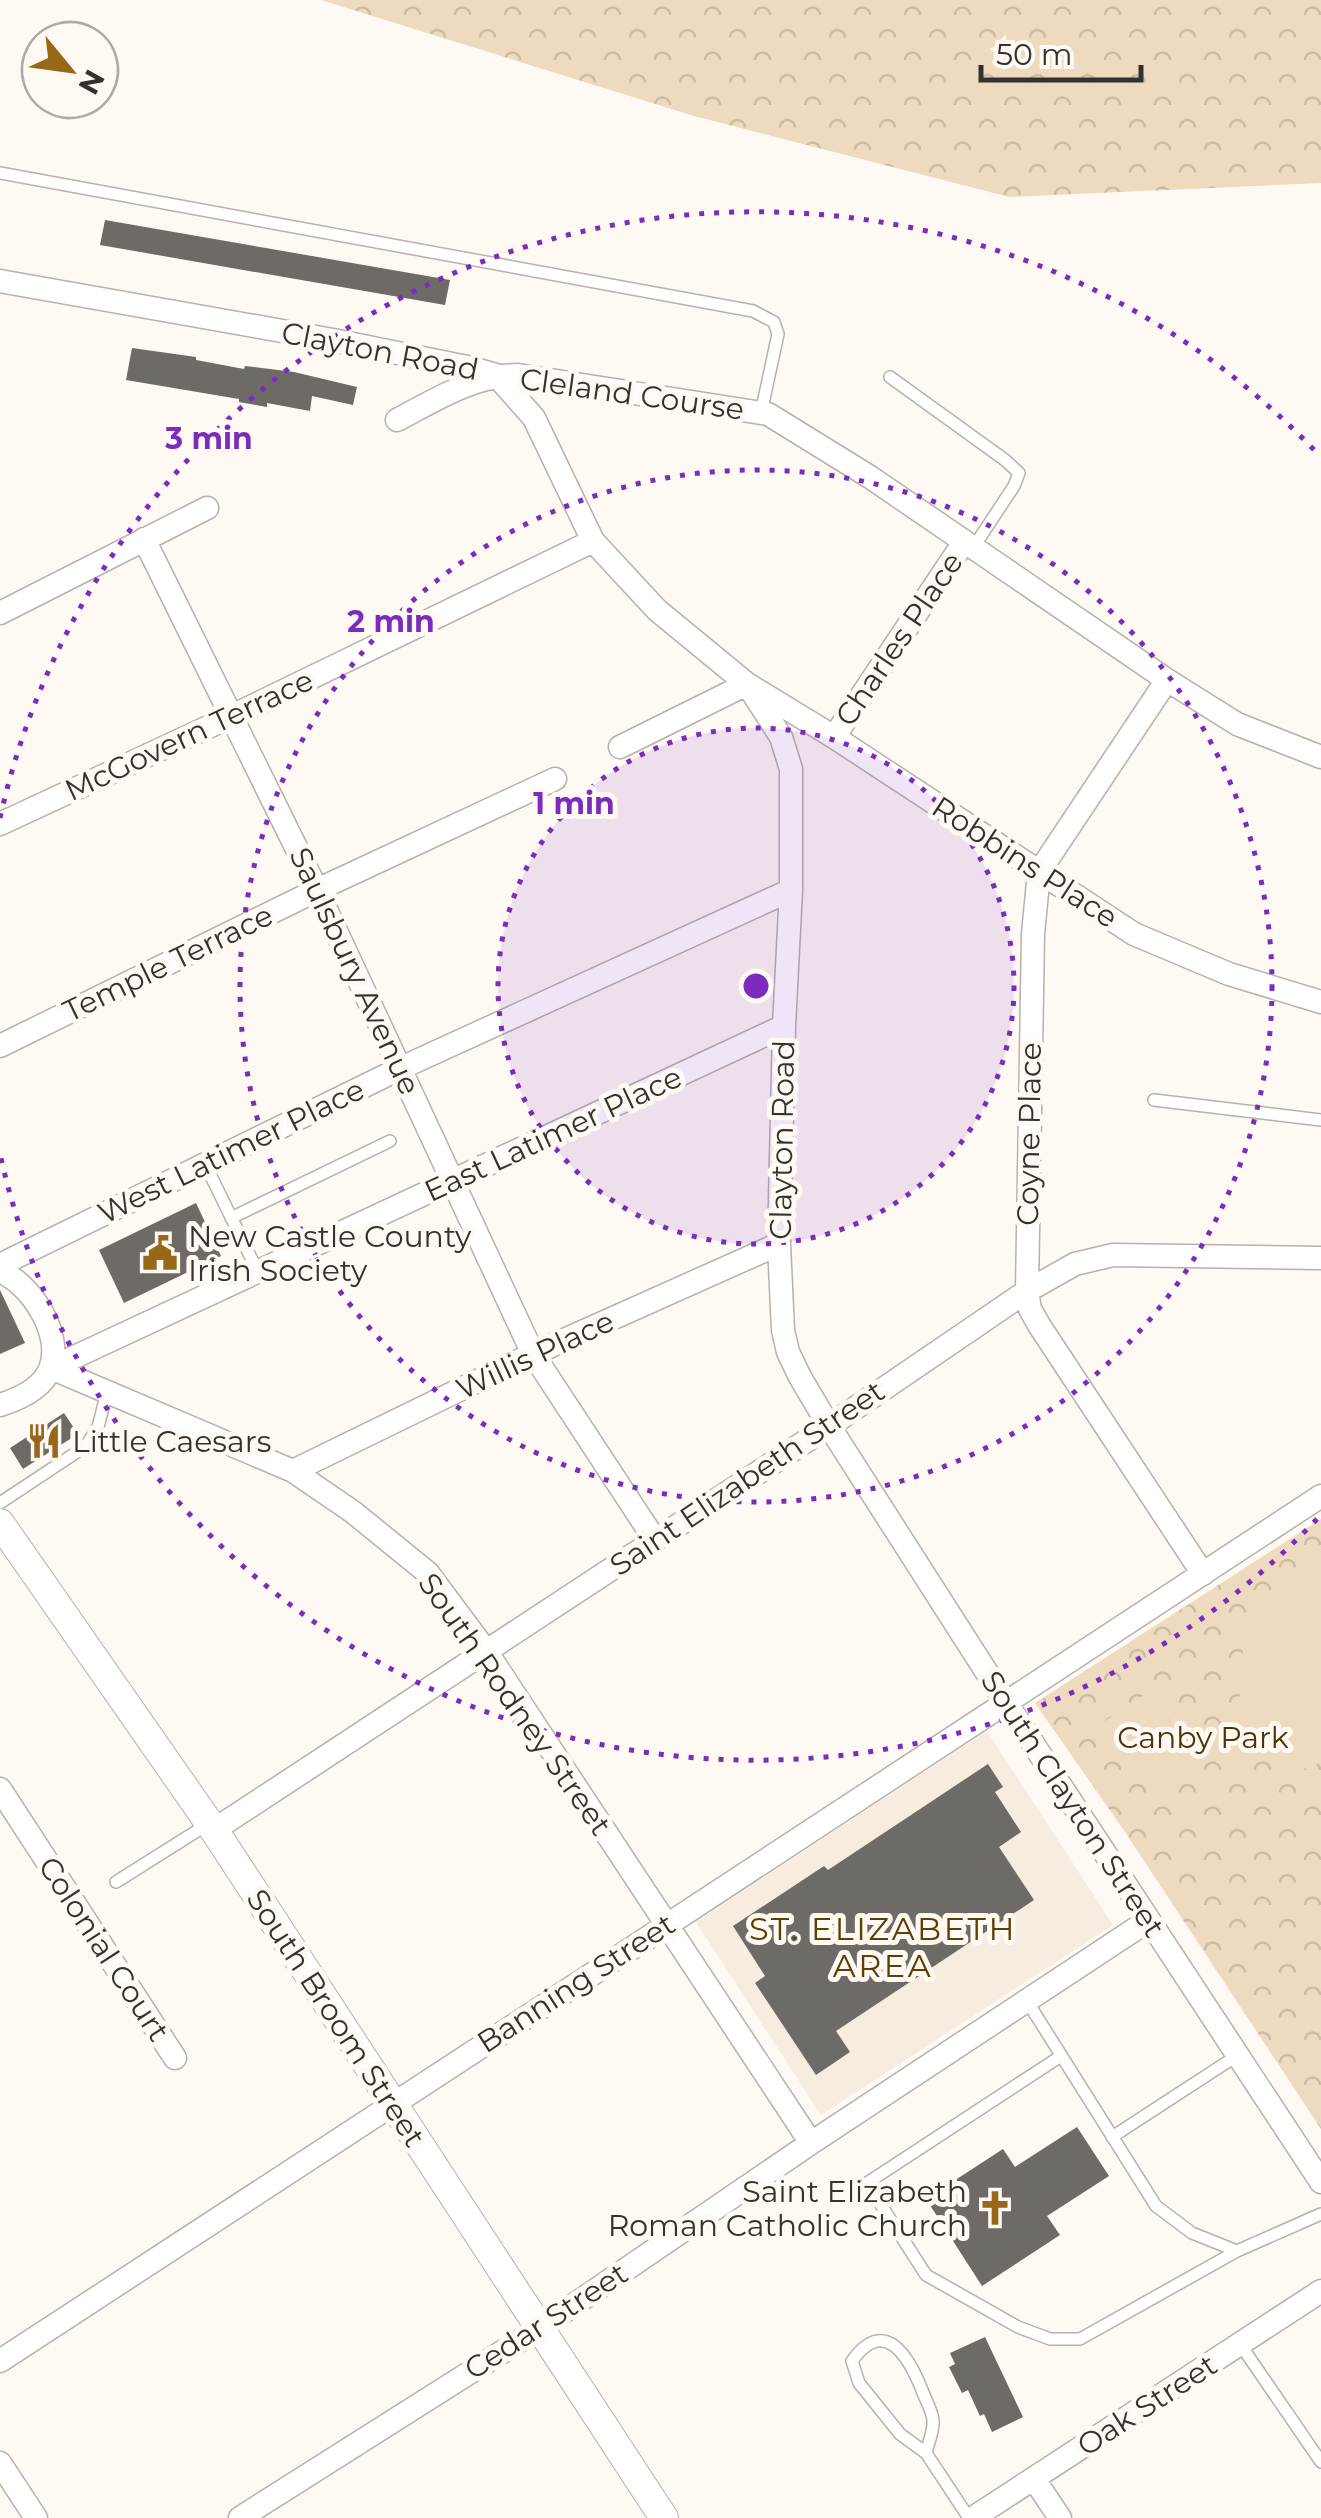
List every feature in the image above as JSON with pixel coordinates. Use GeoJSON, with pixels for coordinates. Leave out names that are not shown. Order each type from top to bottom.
{"type":"FeatureCollection","features":[{"type":"Feature","properties":{"kind":"street","name":"Clayton Road"},"geometry":{"type":"LineString","coordinates":[[0,281],[333,340],[496,375],[534,418],[593,541],[657,610],[747,684],[781,737],[791,769],[791,890],[779,1244],[783,1330],[788,1352],[828,1426]]}},
{"type":"Feature","properties":{"kind":"street","name":"Cleland Course"},"geometry":{"type":"LineString","coordinates":[[496,375],[764,414]]}},
{"type":"Feature","properties":{"kind":"street"},"geometry":{"type":"LineString","coordinates":[[396,420],[462,387],[496,375]]}},
{"type":"Feature","properties":{"kind":"street"},"geometry":{"type":"LineString","coordinates":[[764,414],[870,477],[1237,724],[1321,758]]}},
{"type":"Feature","properties":{"kind":"street"},"geometry":{"type":"LineString","coordinates":[[0,613],[206,508]]}},
{"type":"Feature","properties":{"kind":"street","name":"Saulsbury Avenue"},"geometry":{"type":"LineString","coordinates":[[144,540],[317,890],[533,1354],[654,1540]]}},
{"type":"Feature","properties":{"kind":"street","name":"McGovern Terrace"},"geometry":{"type":"LineString","coordinates":[[0,824],[593,541]]}},
{"type":"Feature","properties":{"kind":"street","name":"Charles Place"},"geometry":{"type":"LineString","coordinates":[[834,737],[968,545]]}},
{"type":"Feature","properties":{"kind":"street","name":"Coyne Place"},"geometry":{"type":"LineString","coordinates":[[1167,680],[1040,872],[1033,934],[1026,1291],[1039,1325],[1203,1574]]}},
{"type":"Feature","properties":{"kind":"street"},"geometry":{"type":"LineString","coordinates":[[620,747],[747,684]]}},
{"type":"Feature","properties":{"kind":"street","name":"Robbins Place"},"geometry":{"type":"LineString","coordinates":[[747,684],[1134,934],[1229,974],[1321,1002]]}},
{"type":"Feature","properties":{"kind":"street","name":"Temple Terrace"},"geometry":{"type":"LineString","coordinates":[[0,1046],[554,779]]}},
{"type":"Feature","properties":{"kind":"street","name":"West Latimer Place"},"geometry":{"type":"LineString","coordinates":[[0,1268],[401,1068],[791,890]]}},
{"type":"Feature","properties":{"kind":"street","name":"East Latimer Place"},"geometry":{"type":"LineString","coordinates":[[51,1368],[784,1026]]}},
{"type":"Feature","properties":{"kind":"street","name":"Willis Place"},"geometry":{"type":"LineString","coordinates":[[293,1471],[533,1354],[779,1244]]}},
{"type":"Feature","properties":{"kind":"street","name":"Saint Elizabeth Street"},"geometry":{"type":"LineString","coordinates":[[211,1827],[486,1651],[1026,1291],[1075,1264],[1113,1255],[1321,1258]]}},
{"type":"Feature","properties":{"kind":"street"},"geometry":{"type":"LineString","coordinates":[[0,1268],[20,1284],[44,1314],[52,1341],[51,1368],[40,1383],[29,1393],[0,1405]]}},
{"type":"Feature","properties":{"kind":"street","name":"South Rodney Street"},"geometry":{"type":"LineString","coordinates":[[51,1368],[293,1471],[353,1512],[428,1573],[486,1651],[811,2143]]}},
{"type":"Feature","properties":{"kind":"street","name":"South Clayton Street"},"geometry":{"type":"LineString","coordinates":[[828,1426],[1321,2182]]}},
{"type":"Feature","properties":{"kind":"street","name":"Banning Street"},"geometry":{"type":"LineString","coordinates":[[0,2361],[1321,1496]]}},
{"type":"Feature","properties":{"kind":"street","name":"South Broom Street"},"geometry":{"type":"LineString","coordinates":[[0,1523],[211,1827],[664,2518]]}},
{"type":"Feature","properties":{"kind":"street","name":"Colonial Court"},"geometry":{"type":"LineString","coordinates":[[0,1789],[174,2058]]}},
{"type":"Feature","properties":{"kind":"street","name":"Cedar Street"},"geometry":{"type":"LineString","coordinates":[[240,2518],[540,2328],[811,2143],[1150,1920]]}},
{"type":"Feature","properties":{"kind":"street","name":"Oak Street"},"geometry":{"type":"LineString","coordinates":[[971,2518],[1321,2291]]}},
{"type":"Feature","properties":{"kind":"street"},"geometry":{"type":"LineString","coordinates":[[0,2463],[36,2518]]}},
{"type":"Feature","properties":{"kind":"street"},"geometry":{"type":"LineString","coordinates":[[1034,2479],[1060,2518]]}},
{"type":"Feature","properties":{"kind":"lane"},"geometry":{"type":"LineString","coordinates":[[0,173],[753,312],[774,322],[778,334],[764,414]]}},
{"type":"Feature","properties":{"kind":"lane","name":"Charles Place"},"geometry":{"type":"LineString","coordinates":[[890,377],[1019,473],[1014,486],[968,545]]}},
{"type":"Feature","properties":{"kind":"lane"},"geometry":{"type":"LineString","coordinates":[[1154,1100],[1321,1120]]}},
{"type":"Feature","properties":{"kind":"lane"},"geometry":{"type":"LineString","coordinates":[[232,1218],[390,1141]]}},
{"type":"Feature","properties":{"kind":"lane"},"geometry":{"type":"LineString","coordinates":[[205,1164],[258,1272]]}},
{"type":"Feature","properties":{"kind":"lane"},"geometry":{"type":"LineString","coordinates":[[0,1503],[86,1446],[98,1428],[107,1392]]}},
{"type":"Feature","properties":{"kind":"lane"},"geometry":{"type":"LineString","coordinates":[[116,1882],[211,1827]]}},
{"type":"Feature","properties":{"kind":"lane"},"geometry":{"type":"LineString","coordinates":[[1027,2001],[1156,2206],[1192,2233],[1237,2252]]}},
{"type":"Feature","properties":{"kind":"lane"},"geometry":{"type":"LineString","coordinates":[[1061,2056],[866,2183],[926,2274],[1018,2327],[1050,2338],[1080,2339],[1237,2252],[1321,2214]]}},
{"type":"Feature","properties":{"kind":"lane"},"geometry":{"type":"LineString","coordinates":[[1112,2136],[1238,2056]]}},
{"type":"Feature","properties":{"kind":"lane"},"geometry":{"type":"LineString","coordinates":[[926,2453],[933,2421],[915,2372],[894,2344],[879,2340],[864,2344],[852,2361],[859,2384],[900,2434],[926,2453],[971,2518]]}},
{"type":"Feature","properties":{"kind":"lane"},"geometry":{"type":"LineString","coordinates":[[1240,2344],[1321,2462]]}},
{"type":"Feature","properties":{"kind":"shaded area"},"geometry":{"type":"Polygon","coordinates":[[[987,1731],[1113,1925],[821,2115],[696,1922],[987,1731]]]}},
{"type":"Feature","properties":{"kind":"green space"},"geometry":{"type":"Polygon","coordinates":[[[321,0],[1321,0],[1321,183],[1009,197],[694,116],[321,0]]]}},
{"type":"Feature","properties":{"kind":"green space","name":"Canby Park"},"geometry":{"type":"Polygon","coordinates":[[[1321,1519],[1321,2129],[1035,1703],[1321,1519]]]}},
{"type":"Feature","properties":{"kind":"green space"},"geometry":{"type":"Polygon","coordinates":[[[1321,1551],[1321,1763],[1292,1773],[1270,1758],[1254,1740],[1244,1717],[1240,1668],[1254,1618],[1267,1596],[1285,1577],[1321,1551]]]}},
{"type":"Feature","properties":{"kind":"green space"},"geometry":{"type":"Polygon","coordinates":[[[1150,1691],[1201,1768],[1153,1800],[1102,1723],[1150,1691]]]}},
{"type":"Feature","properties":{"kind":"building"},"geometry":{"type":"Polygon","coordinates":[[[105,220],[450,280],[445,305],[100,245],[105,220]]]}},
{"type":"Feature","properties":{"kind":"building"},"geometry":{"type":"Polygon","coordinates":[[[132,348],[244,369],[245,366],[294,372],[357,387],[353,405],[312,396],[310,411],[267,403],[267,407],[126,380],[132,348]]]}},
{"type":"Feature","properties":{"kind":"building","name":"New Castle County Irish Society"},"geometry":{"type":"Polygon","coordinates":[[[196,1203],[221,1256],[124,1303],[99,1250],[196,1203]]]}},
{"type":"Feature","properties":{"kind":"building"},"geometry":{"type":"Polygon","coordinates":[[[0,1290],[25,1343],[0,1354],[0,1290]]]}},
{"type":"Feature","properties":{"kind":"building","name":"Little Caesars"},"geometry":{"type":"Polygon","coordinates":[[[64,1413],[78,1434],[23,1469],[10,1448],[64,1413]]]}},
{"type":"Feature","properties":{"kind":"building"},"geometry":{"type":"Polygon","coordinates":[[[988,1764],[1003,1787],[995,1792],[1021,1832],[999,1847],[1034,1900],[836,2031],[850,2052],[816,2075],[755,1983],[765,1976],[733,1926],[824,1866],[828,1870],[988,1764]]]}},
{"type":"Feature","properties":{"kind":"building","name":"Saint Elizabeth Roman Catholic Church"},"geometry":{"type":"Polygon","coordinates":[[[1077,2127],[1109,2176],[1047,2216],[1060,2235],[982,2286],[926,2199],[1003,2149],[1015,2167],[1077,2127]]]}},
{"type":"Feature","properties":{"kind":"building"},"geometry":{"type":"Polygon","coordinates":[[[985,2337],[1023,2417],[992,2432],[968,2390],[962,2393],[949,2367],[955,2364],[950,2353],[985,2337]]]}},
{"type":"Feature","properties":{"kind":"place","name":"New Castle County Irish Society"},"geometry":{"type":"Point","coordinates":[160,1253]}},
{"type":"Feature","properties":{"kind":"place","name":"Little Caesars"},"geometry":{"type":"Point","coordinates":[44,1441]}},
{"type":"Feature","properties":{"kind":"place","name":"Saint Elizabeth Roman Catholic Church"},"geometry":{"type":"Point","coordinates":[995,2208]}},
{"type":"Feature","properties":{"kind":"district","name":"ST. ELIZABETH AREA"},"geometry":{"type":"Point","coordinates":[883,1946]}}]}
